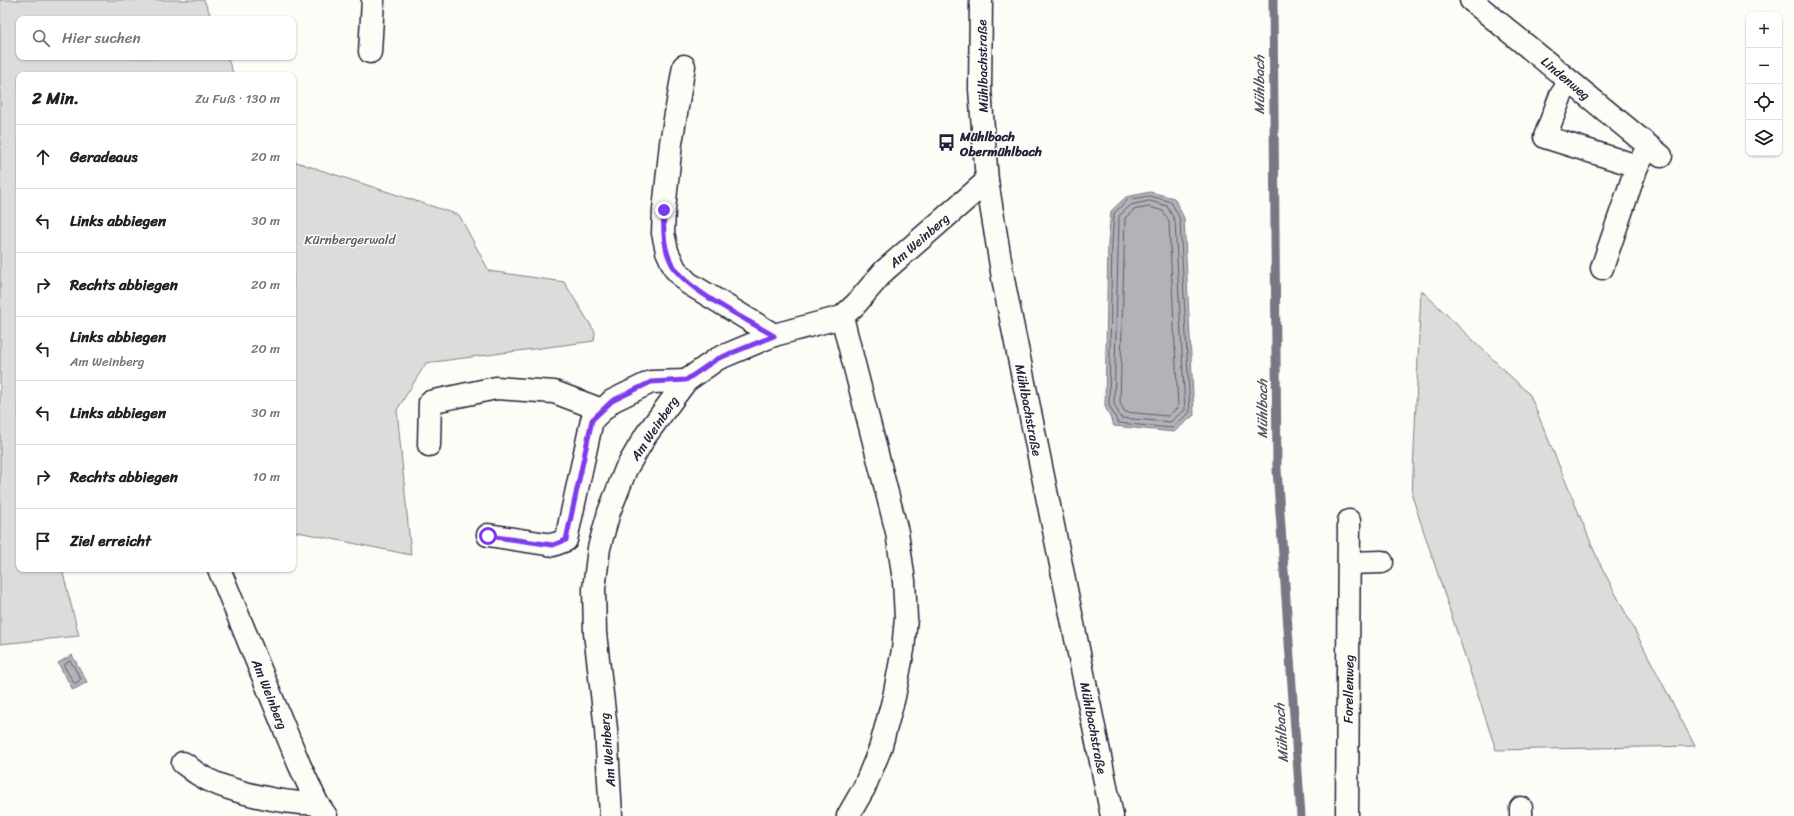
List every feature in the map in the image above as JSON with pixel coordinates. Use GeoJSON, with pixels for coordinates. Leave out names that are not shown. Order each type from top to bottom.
{"type":"FeatureCollection","features":[{"type":"Feature","properties":{"kind":"street"},"geometry":{"type":"LineString","coordinates":[[370,52],[373,0]]}},
{"type":"Feature","properties":{"kind":"street","name":"Mühlbachstraße"},"geometry":{"type":"LineString","coordinates":[[981,0],[980,89],[987,181],[1004,284],[1112,816]]}},
{"type":"Feature","properties":{"kind":"street","name":"Lindenweg"},"geometry":{"type":"LineString","coordinates":[[1472,0],[1655,151],[1637,166]]}},
{"type":"Feature","properties":{"kind":"street"},"geometry":{"type":"LineString","coordinates":[[684,66],[671,143],[664,210],[663,233],[668,251],[675,269],[688,283],[774,336]]}},
{"type":"Feature","properties":{"kind":"street"},"geometry":{"type":"LineString","coordinates":[[1570,82],[1561,95],[1545,137],[1637,166],[1602,268]]}},
{"type":"Feature","properties":{"kind":"street","name":"Am Weinberg"},"geometry":{"type":"LineString","coordinates":[[611,816],[606,729],[595,633],[594,589],[599,548],[609,512],[626,469],[646,435],[686,380],[717,359],[774,336],[842,317],[856,304],[884,271],[987,181]]}},
{"type":"Feature","properties":{"kind":"street"},"geometry":{"type":"LineString","coordinates":[[842,317],[897,532],[904,581],[906,618],[900,666],[880,749],[864,788],[848,816]]}},
{"type":"Feature","properties":{"kind":"street"},"geometry":{"type":"LineString","coordinates":[[488,536],[553,545],[566,540],[592,420],[612,401],[651,382],[686,380]]}},
{"type":"Feature","properties":{"kind":"street"},"geometry":{"type":"LineString","coordinates":[[429,445],[430,402],[496,388],[554,392],[602,410]]}},
{"type":"Feature","properties":{"kind":"street","name":"Forellenweg"},"geometry":{"type":"LineString","coordinates":[[1347,816],[1349,521]]}},
{"type":"Feature","properties":{"kind":"street"},"geometry":{"type":"LineString","coordinates":[[1349,562],[1382,562]]}},
{"type":"Feature","properties":{"kind":"street","name":"Am Weinberg"},"geometry":{"type":"LineString","coordinates":[[220,572],[299,764],[322,809]]}},
{"type":"Feature","properties":{"kind":"street"},"geometry":{"type":"LineString","coordinates":[[183,763],[199,775],[220,784],[257,796],[304,804],[322,809]]}},
{"type":"Feature","properties":{"kind":"green space"},"geometry":{"type":"Polygon","coordinates":[[[0,0],[204,0],[211,16],[16,16],[16,60],[228,60],[233,72],[16,72],[16,572],[63,572],[79,636],[0,644],[0,0]]]}},
{"type":"Feature","properties":{"kind":"green space","name":"Kürnbergerwald"},"geometry":{"type":"Polygon","coordinates":[[[296,162],[459,215],[489,271],[564,282],[595,332],[594,341],[426,363],[397,410],[411,555],[296,532],[296,162]]]}},
{"type":"Feature","properties":{"kind":"green space"},"geometry":{"type":"Polygon","coordinates":[[[1421,290],[1530,395],[1598,560],[1695,746],[1496,750],[1412,496],[1421,290]]]}},
{"type":"Feature","properties":{"kind":"water"},"geometry":{"type":"Polygon","coordinates":[[[1150,192],[1174,198],[1184,218],[1194,415],[1174,432],[1114,426],[1105,406],[1108,243],[1111,211],[1126,197],[1150,192]]]}},
{"type":"Feature","properties":{"kind":"water"},"geometry":{"type":"Polygon","coordinates":[[[72,655],[87,682],[73,690],[58,663],[72,655]]]}},
{"type":"Feature","properties":{"kind":"waterway","name":"Mühlbach"},"geometry":{"type":"LineString","coordinates":[[1273,0],[1277,469],[1301,816]]}},
{"type":"Feature","properties":{"kind":"place","name":"Mühlbach Obermühlbach"},"geometry":{"type":"Point","coordinates":[947,143]}},
{"type":"Feature","properties":{"kind":"route"},"geometry":{"type":"LineString","coordinates":[[488,536],[553,545],[566,540],[592,420],[602,410],[612,401],[651,382],[686,380],[717,359],[774,336],[688,283],[675,269],[663,233],[664,210]]}}]}
